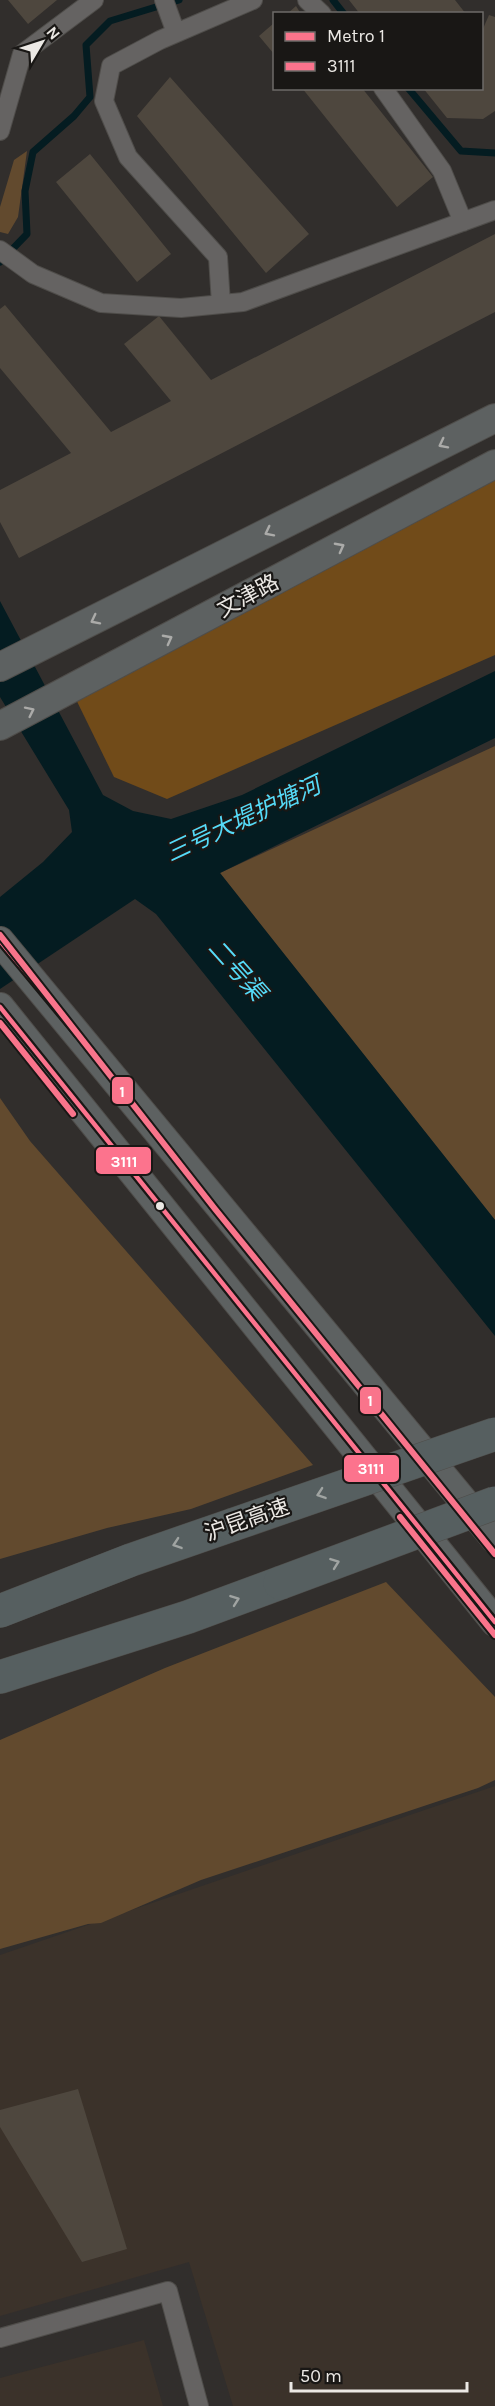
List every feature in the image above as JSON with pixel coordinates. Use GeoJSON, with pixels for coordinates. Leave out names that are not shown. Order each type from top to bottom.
{"type":"FeatureCollection","features":[{"type":"Feature","properties":{"kind":"highway","name":"沪昆高速"},"geometry":{"type":"LineString","coordinates":[[0,1611],[131,1560],[495,1434]]}},
{"type":"Feature","properties":{"kind":"highway"},"geometry":{"type":"LineString","coordinates":[[0,1677],[188,1617],[495,1503]]}},
{"type":"Feature","properties":{"kind":"highway"},"geometry":{"type":"LineString","coordinates":[[0,1590],[131,1560]]}},
{"type":"Feature","properties":{"kind":"highway"},"geometry":{"type":"LineString","coordinates":[[0,1701],[188,1617]]}},
{"type":"Feature","properties":{"kind":"main road"},"geometry":{"type":"LineString","coordinates":[[0,667],[495,418]]}},
{"type":"Feature","properties":{"kind":"main road","name":"文津路"},"geometry":{"type":"LineString","coordinates":[[0,726],[61,696],[495,464]]}},
{"type":"Feature","properties":{"kind":"main road"},"geometry":{"type":"LineString","coordinates":[[0,941],[495,1539]]}},
{"type":"Feature","properties":{"kind":"main road"},"geometry":{"type":"LineString","coordinates":[[7,1016],[495,1622]]}},
{"type":"Feature","properties":{"kind":"street"},"geometry":{"type":"LineString","coordinates":[[0,131],[22,54],[94,0]]}},
{"type":"Feature","properties":{"kind":"street"},"geometry":{"type":"LineString","coordinates":[[164,0],[174,27]]}},
{"type":"Feature","properties":{"kind":"street"},"geometry":{"type":"LineString","coordinates":[[221,304],[218,257],[128,157],[104,101],[111,66],[174,27],[253,0]]}},
{"type":"Feature","properties":{"kind":"street"},"geometry":{"type":"LineString","coordinates":[[307,0],[320,12]]}},
{"type":"Feature","properties":{"kind":"street"},"geometry":{"type":"LineString","coordinates":[[384,90],[442,171],[462,222]]}},
{"type":"Feature","properties":{"kind":"street"},"geometry":{"type":"LineString","coordinates":[[0,250],[33,274],[101,303],[181,308],[243,302],[495,210]]}},
{"type":"Feature","properties":{"kind":"street"},"geometry":{"type":"LineString","coordinates":[[0,2338],[168,2291],[199,2406]]}},
{"type":"Feature","properties":{"kind":"shaded area"},"geometry":{"type":"Polygon","coordinates":[[[27,151],[18,217],[8,234],[0,232],[0,207],[14,160],[27,151]]]}},
{"type":"Feature","properties":{"kind":"shaded area"},"geometry":{"type":"Polygon","coordinates":[[[495,479],[495,655],[167,799],[114,777],[66,679],[495,479]]]}},
{"type":"Feature","properties":{"kind":"shaded area"},"geometry":{"type":"Polygon","coordinates":[[[495,746],[495,1220],[220,873],[495,746]]]}},
{"type":"Feature","properties":{"kind":"shaded area"},"geometry":{"type":"Polygon","coordinates":[[[0,1098],[30,1141],[313,1465],[191,1509],[107,1528],[0,1559],[0,1098]]]}},
{"type":"Feature","properties":{"kind":"shaded area"},"geometry":{"type":"Polygon","coordinates":[[[386,1582],[495,1697],[495,1780],[478,1788],[201,1880],[101,1923],[88,1924],[0,1949],[0,1740],[165,1668],[386,1582]]]}},
{"type":"Feature","properties":{"kind":"shaded area"},"geometry":{"type":"Polygon","coordinates":[[[495,1786],[495,2406],[233,2406],[189,2262],[0,2316],[0,1955],[495,1786]]]}},
{"type":"Feature","properties":{"kind":"shaded area"},"geometry":{"type":"Polygon","coordinates":[[[144,2340],[163,2406],[0,2406],[0,2378],[144,2340]]]}},
{"type":"Feature","properties":{"kind":"water"},"geometry":{"type":"Polygon","coordinates":[[[0,601],[103,795],[133,811],[171,819],[242,795],[495,671],[495,738],[220,873],[495,1220],[495,1336],[156,914],[135,899],[0,989],[0,897],[43,862],[72,832],[69,810],[0,697],[0,601]]]}},
{"type":"Feature","properties":{"kind":"building"},"geometry":{"type":"Polygon","coordinates":[[[8,0],[57,0],[28,24],[8,0]]]}},
{"type":"Feature","properties":{"kind":"building"},"geometry":{"type":"Polygon","coordinates":[[[349,0],[455,0],[464,12],[358,12],[349,0]]]}},
{"type":"Feature","properties":{"kind":"building"},"geometry":{"type":"Polygon","coordinates":[[[296,6],[300,12],[289,12],[296,6]]]}},
{"type":"Feature","properties":{"kind":"building"},"geometry":{"type":"Polygon","coordinates":[[[489,15],[495,17],[495,111],[483,119],[447,118],[425,90],[483,90],[483,29],[489,15]]]}},
{"type":"Feature","properties":{"kind":"building"},"geometry":{"type":"Polygon","coordinates":[[[273,24],[273,53],[259,36],[273,24]]]}},
{"type":"Feature","properties":{"kind":"building"},"geometry":{"type":"Polygon","coordinates":[[[170,77],[309,234],[266,273],[137,116],[170,77]]]}},
{"type":"Feature","properties":{"kind":"building"},"geometry":{"type":"Polygon","coordinates":[[[304,90],[364,90],[433,177],[397,207],[304,90]]]}},
{"type":"Feature","properties":{"kind":"building"},"geometry":{"type":"Polygon","coordinates":[[[90,154],[171,254],[137,282],[56,182],[90,154]]]}},
{"type":"Feature","properties":{"kind":"building"},"geometry":{"type":"Polygon","coordinates":[[[495,234],[495,312],[19,558],[0,522],[0,490],[71,453],[0,368],[0,309],[5,305],[111,432],[171,401],[124,344],[159,316],[211,380],[495,234]]]}},
{"type":"Feature","properties":{"kind":"building"},"geometry":{"type":"Polygon","coordinates":[[[78,2089],[127,2249],[82,2262],[0,2127],[0,2110],[78,2089]]]}},
{"type":"Feature","properties":{"kind":"waterway"},"geometry":{"type":"LineString","coordinates":[[0,262],[27,234],[25,191],[33,152],[74,116],[90,97],[86,45],[110,21],[179,0]]}},
{"type":"Feature","properties":{"kind":"waterway"},"geometry":{"type":"LineString","coordinates":[[333,0],[342,12]]}},
{"type":"Feature","properties":{"kind":"waterway"},"geometry":{"type":"LineString","coordinates":[[410,90],[461,151],[495,153]]}},
{"type":"Feature","properties":{"kind":"metro line","name":"1"},"geometry":{"type":"LineString","coordinates":[[0,935],[215,1209],[495,1554]]}},
{"type":"Feature","properties":{"kind":"metro line","name":"1"},"geometry":{"type":"LineString","coordinates":[[0,1023],[73,1114]]}},
{"type":"Feature","properties":{"kind":"metro line","name":"1"},"geometry":{"type":"LineString","coordinates":[[400,1517],[495,1635]]}},
{"type":"Feature","properties":{"kind":"transit line","name":"3111"},"geometry":{"type":"LineString","coordinates":[[0,941],[78,1035]]}},
{"type":"Feature","properties":{"kind":"transit line","name":"3111"},"geometry":{"type":"LineString","coordinates":[[0,1007],[495,1622]]}},
{"type":"Feature","properties":{"kind":"water label","name":"三号大堤护塘河"},"geometry":{"type":"Point","coordinates":[243,819]}},
{"type":"Feature","properties":{"kind":"water label","name":"二号渠"},"geometry":{"type":"Point","coordinates":[237,970]}}]}
